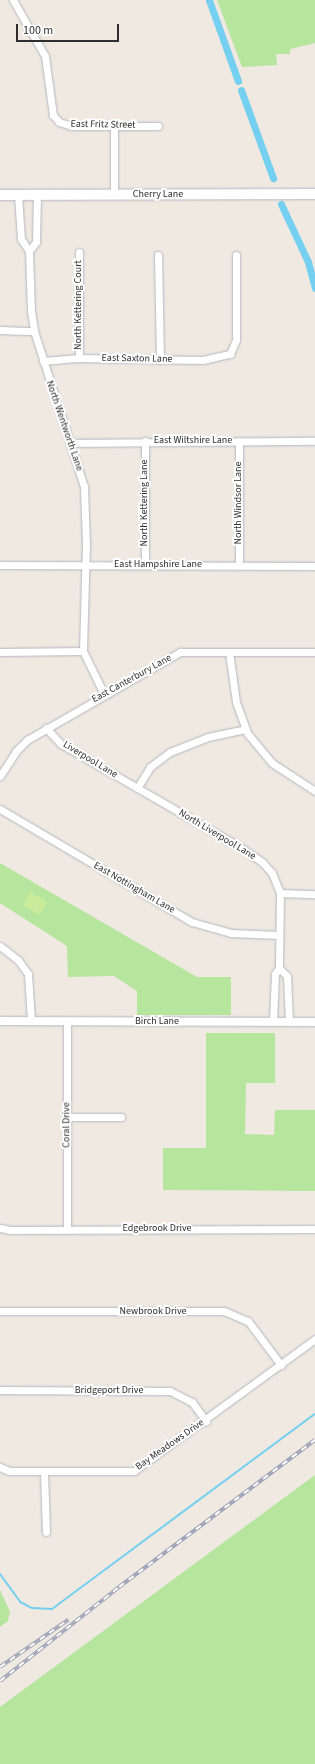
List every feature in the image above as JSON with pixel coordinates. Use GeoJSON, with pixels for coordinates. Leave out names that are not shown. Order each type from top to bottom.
{"type":"FeatureCollection","features":[{"type":"Feature","properties":{"kind":"main road","name":"Cherry Lane"},"geometry":{"type":"LineString","coordinates":[[0,195],[315,194]]}},
{"type":"Feature","properties":{"kind":"street","name":"East Fritz Street"},"geometry":{"type":"LineString","coordinates":[[13,0],[45,56],[53,115],[59,122],[72,126],[158,126]]}},
{"type":"Feature","properties":{"kind":"street"},"geometry":{"type":"LineString","coordinates":[[114,126],[114,195]]}},
{"type":"Feature","properties":{"kind":"street","name":"North Wentworth Lane"},"geometry":{"type":"LineString","coordinates":[[18,195],[20,238],[29,250],[31,312],[34,331],[84,487],[85,565],[83,651],[104,694]]}},
{"type":"Feature","properties":{"kind":"street","name":"North Wentworth Lane"},"geometry":{"type":"LineString","coordinates":[[29,250],[36,242],[37,195]]}},
{"type":"Feature","properties":{"kind":"street","name":"North Kettering Court"},"geometry":{"type":"LineString","coordinates":[[79,252],[79,358]]}},
{"type":"Feature","properties":{"kind":"street"},"geometry":{"type":"LineString","coordinates":[[158,255],[160,360]]}},
{"type":"Feature","properties":{"kind":"street","name":"East Saxton Lane"},"geometry":{"type":"LineString","coordinates":[[43,361],[79,358],[203,360],[230,354],[236,340],[236,255]]}},
{"type":"Feature","properties":{"kind":"street"},"geometry":{"type":"LineString","coordinates":[[0,330],[34,331]]}},
{"type":"Feature","properties":{"kind":"street","name":"East Wiltshire Lane"},"geometry":{"type":"LineString","coordinates":[[71,443],[145,441],[315,441]]}},
{"type":"Feature","properties":{"kind":"street","name":"North Kettering Lane"},"geometry":{"type":"LineString","coordinates":[[145,441],[145,565]]}},
{"type":"Feature","properties":{"kind":"street","name":"North Windsor Lane"},"geometry":{"type":"LineString","coordinates":[[239,441],[239,565]]}},
{"type":"Feature","properties":{"kind":"street","name":"East Hampshire Lane"},"geometry":{"type":"LineString","coordinates":[[0,565],[315,566]]}},
{"type":"Feature","properties":{"kind":"street"},"geometry":{"type":"LineString","coordinates":[[0,652],[83,651]]}},
{"type":"Feature","properties":{"kind":"street","name":"East Canterbury Lane"},"geometry":{"type":"LineString","coordinates":[[0,776],[16,751],[46,728],[180,652],[315,652]]}},
{"type":"Feature","properties":{"kind":"street"},"geometry":{"type":"LineString","coordinates":[[229,652],[236,702],[245,729],[272,763],[315,791]]}},
{"type":"Feature","properties":{"kind":"street","name":"Liverpool Lane"},"geometry":{"type":"LineString","coordinates":[[46,728],[61,744],[137,788]]}},
{"type":"Feature","properties":{"kind":"street"},"geometry":{"type":"LineString","coordinates":[[137,788],[150,767],[170,752],[208,737],[245,729]]}},
{"type":"Feature","properties":{"kind":"street","name":"North Liverpool Lane"},"geometry":{"type":"LineString","coordinates":[[137,788],[262,862],[272,873],[280,893],[279,968],[275,974],[273,1022]]}},
{"type":"Feature","properties":{"kind":"street","name":"East Nottingham Lane"},"geometry":{"type":"LineString","coordinates":[[0,809],[192,922],[231,933],[279,935]]}},
{"type":"Feature","properties":{"kind":"street"},"geometry":{"type":"LineString","coordinates":[[280,893],[315,894]]}},
{"type":"Feature","properties":{"kind":"street"},"geometry":{"type":"LineString","coordinates":[[0,946],[18,960],[28,974],[31,1021]]}},
{"type":"Feature","properties":{"kind":"street","name":"North Liverpool Lane"},"geometry":{"type":"LineString","coordinates":[[279,968],[287,976],[289,1022]]}},
{"type":"Feature","properties":{"kind":"street","name":"Coral Drive"},"geometry":{"type":"LineString","coordinates":[[67,1021],[67,1229]]}},
{"type":"Feature","properties":{"kind":"street","name":"Birch Lane"},"geometry":{"type":"LineString","coordinates":[[0,1022],[315,1022]]}},
{"type":"Feature","properties":{"kind":"street"},"geometry":{"type":"LineString","coordinates":[[67,1117],[120,1116]]}},
{"type":"Feature","properties":{"kind":"street","name":"Edgebrook Drive"},"geometry":{"type":"LineString","coordinates":[[0,1228],[10,1230],[315,1229]]}},
{"type":"Feature","properties":{"kind":"street","name":"Newbrook Drive"},"geometry":{"type":"LineString","coordinates":[[0,1311],[224,1311],[248,1321],[281,1365]]}},
{"type":"Feature","properties":{"kind":"street","name":"Bay Meadows Drive"},"geometry":{"type":"LineString","coordinates":[[0,1467],[9,1471],[134,1471],[206,1421],[315,1339]]}},
{"type":"Feature","properties":{"kind":"street","name":"Bridgeport Drive"},"geometry":{"type":"LineString","coordinates":[[0,1390],[170,1391],[192,1402],[206,1421]]}},
{"type":"Feature","properties":{"kind":"street"},"geometry":{"type":"LineString","coordinates":[[44,1472],[46,1532]]}},
{"type":"Feature","properties":{"kind":"green space"},"geometry":{"type":"Polygon","coordinates":[[[217,0],[315,0],[315,43],[290,49],[290,54],[276,54],[277,65],[242,67],[217,0]]]}},
{"type":"Feature","properties":{"kind":"green space"},"geometry":{"type":"Polygon","coordinates":[[[0,863],[197,977],[231,977],[231,1015],[137,1015],[137,991],[114,976],[68,977],[67,946],[0,903],[0,863]]]}},
{"type":"Feature","properties":{"kind":"green space"},"geometry":{"type":"Polygon","coordinates":[[[30,892],[47,902],[40,915],[22,905],[30,892]]]}},
{"type":"Feature","properties":{"kind":"green space"},"geometry":{"type":"Polygon","coordinates":[[[206,1033],[275,1033],[275,1083],[246,1083],[245,1134],[274,1135],[275,1110],[315,1110],[315,1191],[163,1190],[163,1148],[206,1148],[206,1033]]]}},
{"type":"Feature","properties":{"kind":"green space"},"geometry":{"type":"Polygon","coordinates":[[[315,1475],[315,1764],[0,1764],[0,1707],[315,1475]]]}},
{"type":"Feature","properties":{"kind":"green space"},"geometry":{"type":"Polygon","coordinates":[[[0,1590],[10,1612],[8,1621],[0,1627],[0,1590]]]}},
{"type":"Feature","properties":{"kind":"waterway"},"geometry":{"type":"LineString","coordinates":[[209,0],[238,81]]}},
{"type":"Feature","properties":{"kind":"waterway"},"geometry":{"type":"LineString","coordinates":[[241,90],[273,178]]}},
{"type":"Feature","properties":{"kind":"waterway"},"geometry":{"type":"LineString","coordinates":[[281,204],[308,262],[315,288]]}},
{"type":"Feature","properties":{"kind":"waterway"},"geometry":{"type":"LineString","coordinates":[[0,1574],[20,1602],[32,1608],[52,1609],[315,1414]]}},
{"type":"Feature","properties":{"kind":"railway"},"geometry":{"type":"LineString","coordinates":[[0,1681],[119,1587],[315,1440]]}},
{"type":"Feature","properties":{"kind":"railway"},"geometry":{"type":"LineString","coordinates":[[0,1667],[68,1620]]}}]}
